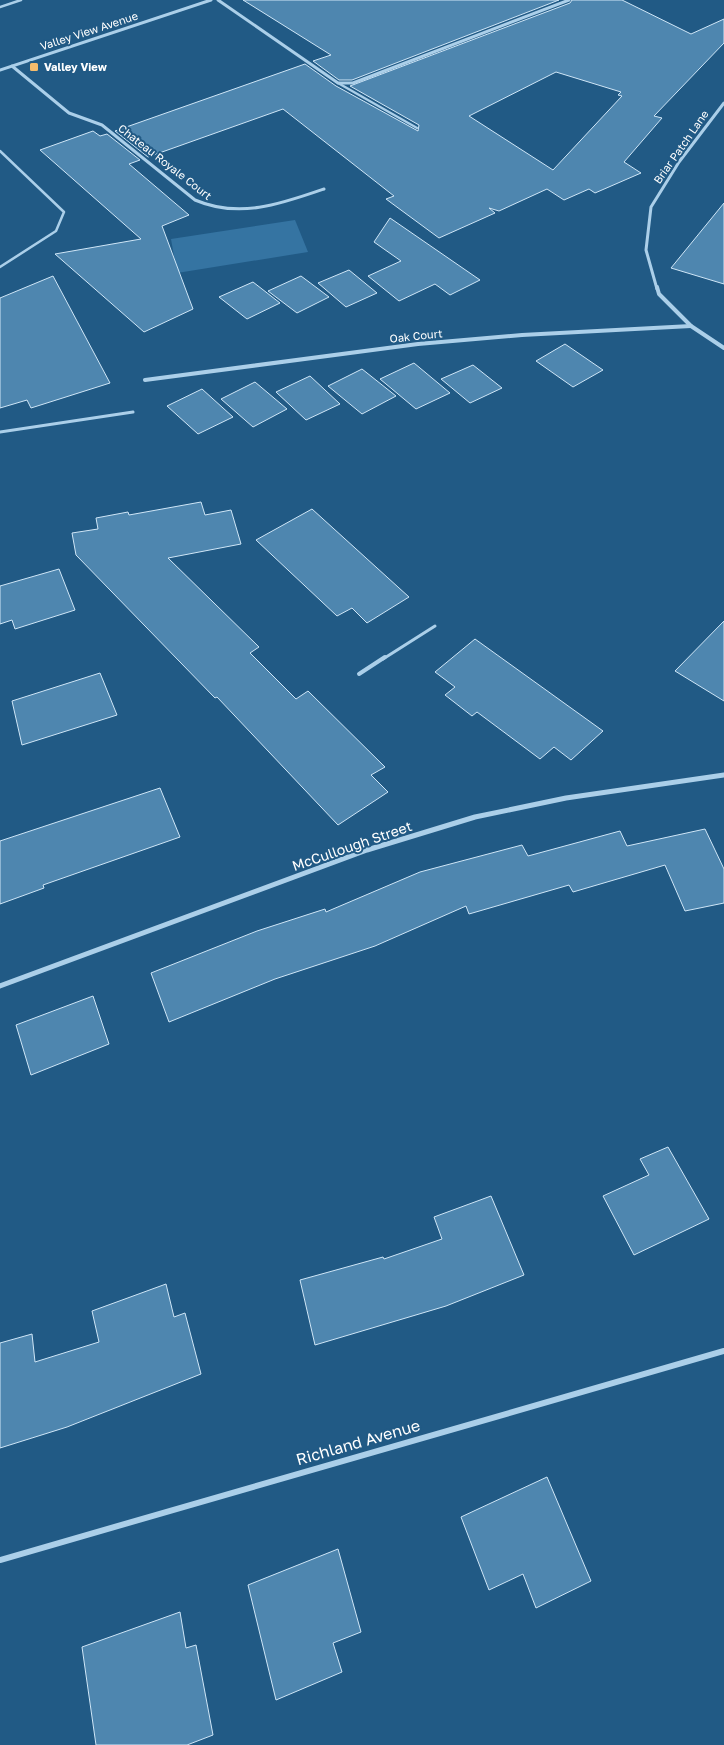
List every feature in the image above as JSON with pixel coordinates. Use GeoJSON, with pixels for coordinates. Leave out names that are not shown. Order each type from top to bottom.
{"type":"FeatureCollection","features":[{"type":"Feature","properties":{"kind":"street","name":"Valley View Avenue"},"geometry":{"type":"LineString","coordinates":[[0,70],[211,0]]}},
{"type":"Feature","properties":{"kind":"street"},"geometry":{"type":"LineString","coordinates":[[218,0],[338,83],[353,82],[569,0]]}},
{"type":"Feature","properties":{"kind":"street","name":"Chateau Royale Court"},"geometry":{"type":"LineString","coordinates":[[12,66],[69,113],[102,125],[194,200],[209,208],[230,210],[262,207],[290,201],[324,189]]}},
{"type":"Feature","properties":{"kind":"street","name":"Briar Patch Lane"},"geometry":{"type":"LineString","coordinates":[[724,103],[679,162],[651,207],[646,250],[659,294],[691,326],[724,348]]}},
{"type":"Feature","properties":{"kind":"street","name":"Oak Court"},"geometry":{"type":"LineString","coordinates":[[144,380],[418,344],[522,335],[691,326]]}},
{"type":"Feature","properties":{"kind":"street","name":"McCullough Street"},"geometry":{"type":"LineString","coordinates":[[0,986],[367,850],[475,817],[566,798],[724,775]]}},
{"type":"Feature","properties":{"kind":"street","name":"Richland Avenue"},"geometry":{"type":"LineString","coordinates":[[0,1560],[724,1351]]}},
{"type":"Feature","properties":{"kind":"lane"},"geometry":{"type":"LineString","coordinates":[[0,7],[21,0]]}},
{"type":"Feature","properties":{"kind":"lane"},"geometry":{"type":"LineString","coordinates":[[338,83],[417,128]]}},
{"type":"Feature","properties":{"kind":"lane"},"geometry":{"type":"LineString","coordinates":[[0,151],[64,212],[56,231],[0,267]]}},
{"type":"Feature","properties":{"kind":"lane"},"geometry":{"type":"LineString","coordinates":[[0,432],[133,412]]}},
{"type":"Feature","properties":{"kind":"lane"},"geometry":{"type":"LineString","coordinates":[[359,674],[435,626]]}},
{"type":"Feature","properties":{"kind":"shaded area"},"geometry":{"type":"Polygon","coordinates":[[[295,220],[308,252],[177,273],[171,239],[295,220]]]}},
{"type":"Feature","properties":{"kind":"building"},"geometry":{"type":"Polygon","coordinates":[[[243,0],[559,0],[352,80],[339,80],[313,61],[331,55],[243,0]]]}},
{"type":"Feature","properties":{"kind":"building"},"geometry":{"type":"Polygon","coordinates":[[[572,0],[622,0],[691,34],[724,19],[724,43],[654,116],[662,118],[624,162],[641,173],[595,193],[589,189],[564,200],[547,189],[499,211],[489,208],[495,213],[439,238],[386,199],[394,196],[283,109],[148,157],[115,131],[305,64],[336,86],[418,131],[419,125],[350,86],[570,3],[572,0]],[[556,72],[469,116],[553,170],[622,96],[618,95],[621,92],[556,72]]]}},
{"type":"Feature","properties":{"kind":"building"},"geometry":{"type":"Polygon","coordinates":[[[93,131],[100,136],[107,134],[140,160],[129,164],[189,215],[162,226],[193,309],[144,332],[55,254],[141,239],[40,150],[93,131]]]}},
{"type":"Feature","properties":{"kind":"building"},"geometry":{"type":"Polygon","coordinates":[[[724,203],[724,284],[671,268],[724,203]]]}},
{"type":"Feature","properties":{"kind":"building"},"geometry":{"type":"Polygon","coordinates":[[[390,218],[480,280],[450,295],[435,284],[399,301],[368,276],[401,261],[374,242],[390,218]]]}},
{"type":"Feature","properties":{"kind":"building"},"geometry":{"type":"Polygon","coordinates":[[[349,270],[377,293],[346,307],[318,283],[349,270]]]}},
{"type":"Feature","properties":{"kind":"building"},"geometry":{"type":"Polygon","coordinates":[[[53,276],[110,383],[31,408],[27,400],[0,408],[0,298],[53,276]]]}},
{"type":"Feature","properties":{"kind":"building"},"geometry":{"type":"Polygon","coordinates":[[[301,276],[329,297],[297,313],[268,291],[301,276]]]}},
{"type":"Feature","properties":{"kind":"building"},"geometry":{"type":"Polygon","coordinates":[[[253,282],[280,303],[247,319],[219,297],[253,282]]]}},
{"type":"Feature","properties":{"kind":"building"},"geometry":{"type":"Polygon","coordinates":[[[565,344],[603,370],[573,387],[536,361],[565,344]]]}},
{"type":"Feature","properties":{"kind":"building"},"geometry":{"type":"Polygon","coordinates":[[[414,363],[450,393],[416,409],[380,379],[414,363]]]}},
{"type":"Feature","properties":{"kind":"building"},"geometry":{"type":"Polygon","coordinates":[[[473,365],[502,388],[470,403],[441,379],[473,365]]]}},
{"type":"Feature","properties":{"kind":"building"},"geometry":{"type":"Polygon","coordinates":[[[362,369],[396,396],[362,414],[328,386],[362,369]]]}},
{"type":"Feature","properties":{"kind":"building"},"geometry":{"type":"Polygon","coordinates":[[[310,376],[340,404],[306,420],[276,392],[310,376]]]}},
{"type":"Feature","properties":{"kind":"building"},"geometry":{"type":"Polygon","coordinates":[[[255,382],[287,409],[253,427],[221,399],[255,382]]]}},
{"type":"Feature","properties":{"kind":"building"},"geometry":{"type":"Polygon","coordinates":[[[202,389],[233,417],[198,434],[167,406],[202,389]]]}},
{"type":"Feature","properties":{"kind":"building"},"geometry":{"type":"Polygon","coordinates":[[[201,502],[205,515],[231,510],[241,544],[168,558],[259,647],[250,653],[296,699],[308,691],[385,767],[371,775],[388,792],[338,825],[217,697],[215,698],[76,555],[72,533],[98,529],[96,518],[128,512],[129,515],[201,502]]]}},
{"type":"Feature","properties":{"kind":"building"},"geometry":{"type":"Polygon","coordinates":[[[312,509],[409,597],[367,623],[352,608],[337,616],[256,540],[312,509]]]}},
{"type":"Feature","properties":{"kind":"building"},"geometry":{"type":"Polygon","coordinates":[[[59,569],[75,610],[15,629],[12,620],[0,624],[0,586],[59,569]]]}},
{"type":"Feature","properties":{"kind":"building"},"geometry":{"type":"Polygon","coordinates":[[[724,621],[724,701],[675,671],[724,621]]]}},
{"type":"Feature","properties":{"kind":"building"},"geometry":{"type":"Polygon","coordinates":[[[475,639],[603,731],[571,760],[554,747],[540,759],[477,712],[472,716],[445,695],[455,687],[435,672],[475,639]]]}},
{"type":"Feature","properties":{"kind":"building"},"geometry":{"type":"Polygon","coordinates":[[[100,673],[117,715],[22,745],[12,701],[100,673]]]}},
{"type":"Feature","properties":{"kind":"building"},"geometry":{"type":"Polygon","coordinates":[[[160,788],[180,837],[43,885],[44,888],[0,904],[0,841],[160,788]]]}},
{"type":"Feature","properties":{"kind":"building"},"geometry":{"type":"Polygon","coordinates":[[[705,829],[724,869],[724,903],[685,911],[665,865],[573,892],[569,885],[469,914],[466,906],[375,946],[275,979],[169,1022],[151,973],[257,931],[325,909],[326,912],[420,872],[522,845],[528,856],[620,831],[627,846],[705,829]]]}},
{"type":"Feature","properties":{"kind":"building"},"geometry":{"type":"Polygon","coordinates":[[[93,996],[109,1044],[31,1075],[16,1025],[93,996]]]}},
{"type":"Feature","properties":{"kind":"building"},"geometry":{"type":"Polygon","coordinates":[[[668,1147],[709,1219],[634,1255],[603,1196],[649,1175],[640,1159],[668,1147]]]}},
{"type":"Feature","properties":{"kind":"building"},"geometry":{"type":"Polygon","coordinates":[[[491,1196],[524,1275],[446,1306],[315,1345],[300,1280],[383,1257],[384,1259],[442,1239],[434,1217],[491,1196]]]}},
{"type":"Feature","properties":{"kind":"building"},"geometry":{"type":"Polygon","coordinates":[[[166,1284],[174,1317],[185,1313],[201,1374],[67,1427],[0,1448],[0,1343],[32,1334],[35,1362],[99,1342],[92,1311],[166,1284]]]}},
{"type":"Feature","properties":{"kind":"building"},"geometry":{"type":"Polygon","coordinates":[[[547,1477],[591,1581],[536,1608],[523,1574],[489,1590],[461,1517],[547,1477]]]}},
{"type":"Feature","properties":{"kind":"building"},"geometry":{"type":"Polygon","coordinates":[[[338,1549],[361,1632],[333,1643],[342,1672],[276,1700],[248,1585],[338,1549]]]}},
{"type":"Feature","properties":{"kind":"building"},"geometry":{"type":"Polygon","coordinates":[[[180,1612],[186,1648],[196,1645],[213,1735],[187,1745],[96,1745],[82,1647],[180,1612]]]}},
{"type":"Feature","properties":{"kind":"place","name":"Valley View"},"geometry":{"type":"Point","coordinates":[34,67]}}]}
